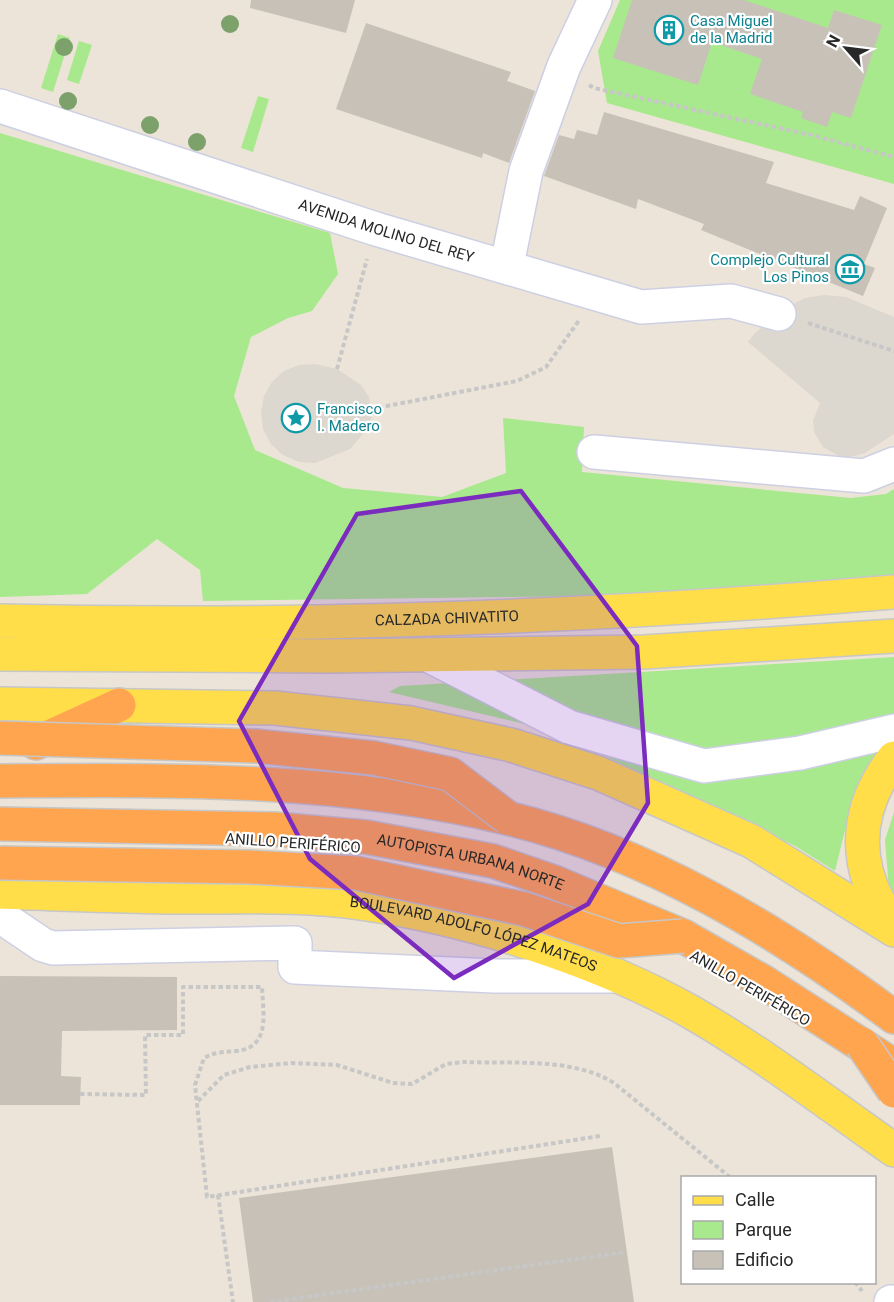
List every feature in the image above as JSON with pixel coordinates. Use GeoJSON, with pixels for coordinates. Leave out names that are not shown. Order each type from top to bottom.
{"type":"FeatureCollection","features":[{"type":"Feature","properties":{"kind":"highway"},"geometry":{"type":"LineString","coordinates":[[3,757],[119,705]]}},
{"type":"Feature","properties":{"kind":"highway"},"geometry":{"type":"LineString","coordinates":[[3,757],[255,746],[374,758],[450,774],[508,818]]}},
{"type":"Feature","properties":{"kind":"highway"},"geometry":{"type":"LineString","coordinates":[[3,757],[138,752],[262,757],[418,775],[511,799],[663,852],[741,889],[806,927],[894,989]]}},
{"type":"Feature","properties":{"kind":"highway"},"geometry":{"type":"LineString","coordinates":[[3,757],[285,783],[434,803],[508,818],[585,842],[662,874],[792,945],[894,1017]]}},
{"type":"Feature","properties":{"kind":"highway","name":"AUTOPISTA URBANA NORTE"},"geometry":{"type":"LineString","coordinates":[[0,824],[274,829],[366,837],[493,861],[554,882],[683,936],[862,1044],[894,1067]]}},
{"type":"Feature","properties":{"kind":"highway","name":"ANILLO PERIFÉRICO"},"geometry":{"type":"LineString","coordinates":[[0,836],[274,839],[396,850],[477,866],[555,891],[632,921],[715,966],[894,1073]]}},
{"type":"Feature","properties":{"kind":"highway"},"geometry":{"type":"LineString","coordinates":[[0,863],[248,867],[356,873],[524,909],[619,941],[683,936]]}},
{"type":"Feature","properties":{"kind":"highway"},"geometry":{"type":"LineString","coordinates":[[862,1044],[894,1091]]}},
{"type":"Feature","properties":{"kind":"main road","name":"CALZADA CHIVATITO"},"geometry":{"type":"LineString","coordinates":[[0,621],[342,620],[575,612],[894,592]]}},
{"type":"Feature","properties":{"kind":"main road"},"geometry":{"type":"LineString","coordinates":[[0,654],[428,655],[645,652],[894,636]]}},
{"type":"Feature","properties":{"kind":"main road"},"geometry":{"type":"LineString","coordinates":[[0,704],[275,708],[411,723],[511,745],[598,773],[751,840],[894,930]]}},
{"type":"Feature","properties":{"kind":"main road"},"geometry":{"type":"LineString","coordinates":[[894,758],[875,788],[865,812],[862,833],[867,875],[874,894],[894,926]]}},
{"type":"Feature","properties":{"kind":"main road","name":"BOULEVARD ADOLFO LÓPEZ MATEOS"},"geometry":{"type":"LineString","coordinates":[[0,892],[280,897],[361,903],[504,935],[552,950],[615,976],[690,1012],[746,1045],[894,1150]]}},
{"type":"Feature","properties":{"kind":"street"},"geometry":{"type":"LineString","coordinates":[[507,266],[526,171],[564,66],[595,0]]}},
{"type":"Feature","properties":{"kind":"street","name":"AVENIDA MOLINO DEL REY"},"geometry":{"type":"LineString","coordinates":[[0,106],[376,229],[641,307],[731,301],[778,314]]}},
{"type":"Feature","properties":{"kind":"street"},"geometry":{"type":"LineString","coordinates":[[594,452],[864,476],[894,464]]}},
{"type":"Feature","properties":{"kind":"street"},"geometry":{"type":"LineString","coordinates":[[428,655],[569,727],[704,766],[800,753],[894,731]]}},
{"type":"Feature","properties":{"kind":"street"},"geometry":{"type":"LineString","coordinates":[[0,916],[43,945],[54,948],[295,943],[295,967],[494,976],[615,976]]}},
{"type":"Feature","properties":{"kind":"path"},"geometry":{"type":"LineString","coordinates":[[564,66],[594,88],[811,135],[894,157]]}},
{"type":"Feature","properties":{"kind":"path"},"geometry":{"type":"LineString","coordinates":[[337,369],[376,229]]}},
{"type":"Feature","properties":{"kind":"path"},"geometry":{"type":"LineString","coordinates":[[371,409],[517,381],[546,367],[598,294]]}},
{"type":"Feature","properties":{"kind":"path"},"geometry":{"type":"LineString","coordinates":[[778,314],[894,351]]}},
{"type":"Feature","properties":{"kind":"path"},"geometry":{"type":"LineString","coordinates":[[80,1094],[146,1095],[145,1035],[183,1035],[183,987],[262,987],[263,1030],[258,1041],[251,1048],[214,1052],[204,1058],[195,1085],[207,1197],[600,1136]]}},
{"type":"Feature","properties":{"kind":"path"},"geometry":{"type":"LineString","coordinates":[[197,1102],[224,1075],[250,1067],[292,1063],[337,1065],[393,1083],[412,1084],[446,1064],[464,1062],[578,1067],[597,1073],[614,1083],[729,1176]]}},
{"type":"Feature","properties":{"kind":"path"},"geometry":{"type":"LineString","coordinates":[[218,1195],[233,1302]]}},
{"type":"Feature","properties":{"kind":"path"},"geometry":{"type":"LineString","coordinates":[[270,1302],[626,1252]]}},
{"type":"Feature","properties":{"kind":"highlighted area"},"geometry":{"type":"Polygon","coordinates":[[[521,491],[637,646],[648,803],[588,904],[454,978],[310,859],[239,721],[357,514],[521,491]]]}},
{"type":"Feature","properties":{"kind":"green space"},"geometry":{"type":"Polygon","coordinates":[[[620,0],[894,0],[894,184],[607,103],[598,51],[620,0]]]}},
{"type":"Feature","properties":{"kind":"green space"},"geometry":{"type":"Polygon","coordinates":[[[58,34],[70,38],[53,92],[41,88],[58,34]]]}},
{"type":"Feature","properties":{"kind":"green space"},"geometry":{"type":"Polygon","coordinates":[[[79,41],[92,45],[79,84],[67,80],[79,41]]]}},
{"type":"Feature","properties":{"kind":"green space"},"geometry":{"type":"Polygon","coordinates":[[[258,96],[269,99],[253,152],[241,148],[258,96]]]}},
{"type":"Feature","properties":{"kind":"green space"},"geometry":{"type":"Polygon","coordinates":[[[0,133],[330,233],[338,274],[312,311],[288,318],[251,337],[234,396],[255,450],[343,488],[442,497],[506,473],[503,418],[584,427],[582,472],[851,498],[886,494],[894,489],[894,576],[851,582],[671,595],[203,601],[200,570],[157,539],[87,594],[0,597],[0,133]]]}},
{"type":"Feature","properties":{"kind":"green space"},"geometry":{"type":"Polygon","coordinates":[[[894,657],[894,741],[853,797],[835,871],[795,846],[550,730],[389,692],[400,686],[894,657]]]}},
{"type":"Feature","properties":{"kind":"green space"},"geometry":{"type":"Polygon","coordinates":[[[894,812],[894,893],[889,890],[885,840],[894,812]]]}},
{"type":"Feature","properties":{"kind":"shaded area"},"geometry":{"type":"Polygon","coordinates":[[[824,295],[846,297],[894,317],[894,434],[865,453],[850,457],[839,456],[823,447],[814,432],[813,421],[820,403],[748,342],[755,333],[789,306],[805,298],[824,295]]]}},
{"type":"Feature","properties":{"kind":"shaded area"},"geometry":{"type":"Polygon","coordinates":[[[315,364],[337,369],[361,385],[369,397],[372,415],[369,427],[350,449],[315,463],[299,462],[283,455],[271,444],[263,429],[261,412],[264,396],[272,382],[284,371],[299,365],[315,364]]]}},
{"type":"Feature","properties":{"kind":"building"},"geometry":{"type":"Polygon","coordinates":[[[251,0],[355,0],[346,33],[250,8],[251,0]]]}},
{"type":"Feature","properties":{"kind":"building"},"geometry":{"type":"Polygon","coordinates":[[[632,0],[744,0],[828,28],[834,10],[882,25],[851,118],[832,112],[827,127],[801,118],[803,112],[750,94],[762,59],[712,42],[698,85],[613,58],[632,0]]]}},
{"type":"Feature","properties":{"kind":"building"},"geometry":{"type":"Polygon","coordinates":[[[366,23],[511,72],[507,81],[535,91],[509,163],[483,153],[482,158],[336,109],[366,23]]]}},
{"type":"Feature","properties":{"kind":"building"},"geometry":{"type":"Polygon","coordinates":[[[604,112],[774,162],[766,183],[854,210],[860,196],[887,208],[864,264],[875,268],[863,296],[701,230],[704,224],[638,199],[636,209],[544,176],[559,135],[574,139],[577,130],[597,135],[604,112]]]}},
{"type":"Feature","properties":{"kind":"building"},"geometry":{"type":"Polygon","coordinates":[[[0,976],[177,977],[177,1030],[62,1031],[61,1076],[81,1077],[80,1105],[0,1105],[0,976]]]}},
{"type":"Feature","properties":{"kind":"building"},"geometry":{"type":"Polygon","coordinates":[[[612,1147],[634,1302],[253,1302],[239,1198],[612,1147]]]}},
{"type":"Feature","properties":{"kind":"place","name":"Casa Miguel de la Madrid"},"geometry":{"type":"Point","coordinates":[669,30]}},
{"type":"Feature","properties":{"kind":"place","name":"Complejo Cultural Los Pinos"},"geometry":{"type":"Point","coordinates":[850,269]}},
{"type":"Feature","properties":{"kind":"place","name":"Francisco I. Madero"},"geometry":{"type":"Point","coordinates":[296,418]}}]}
